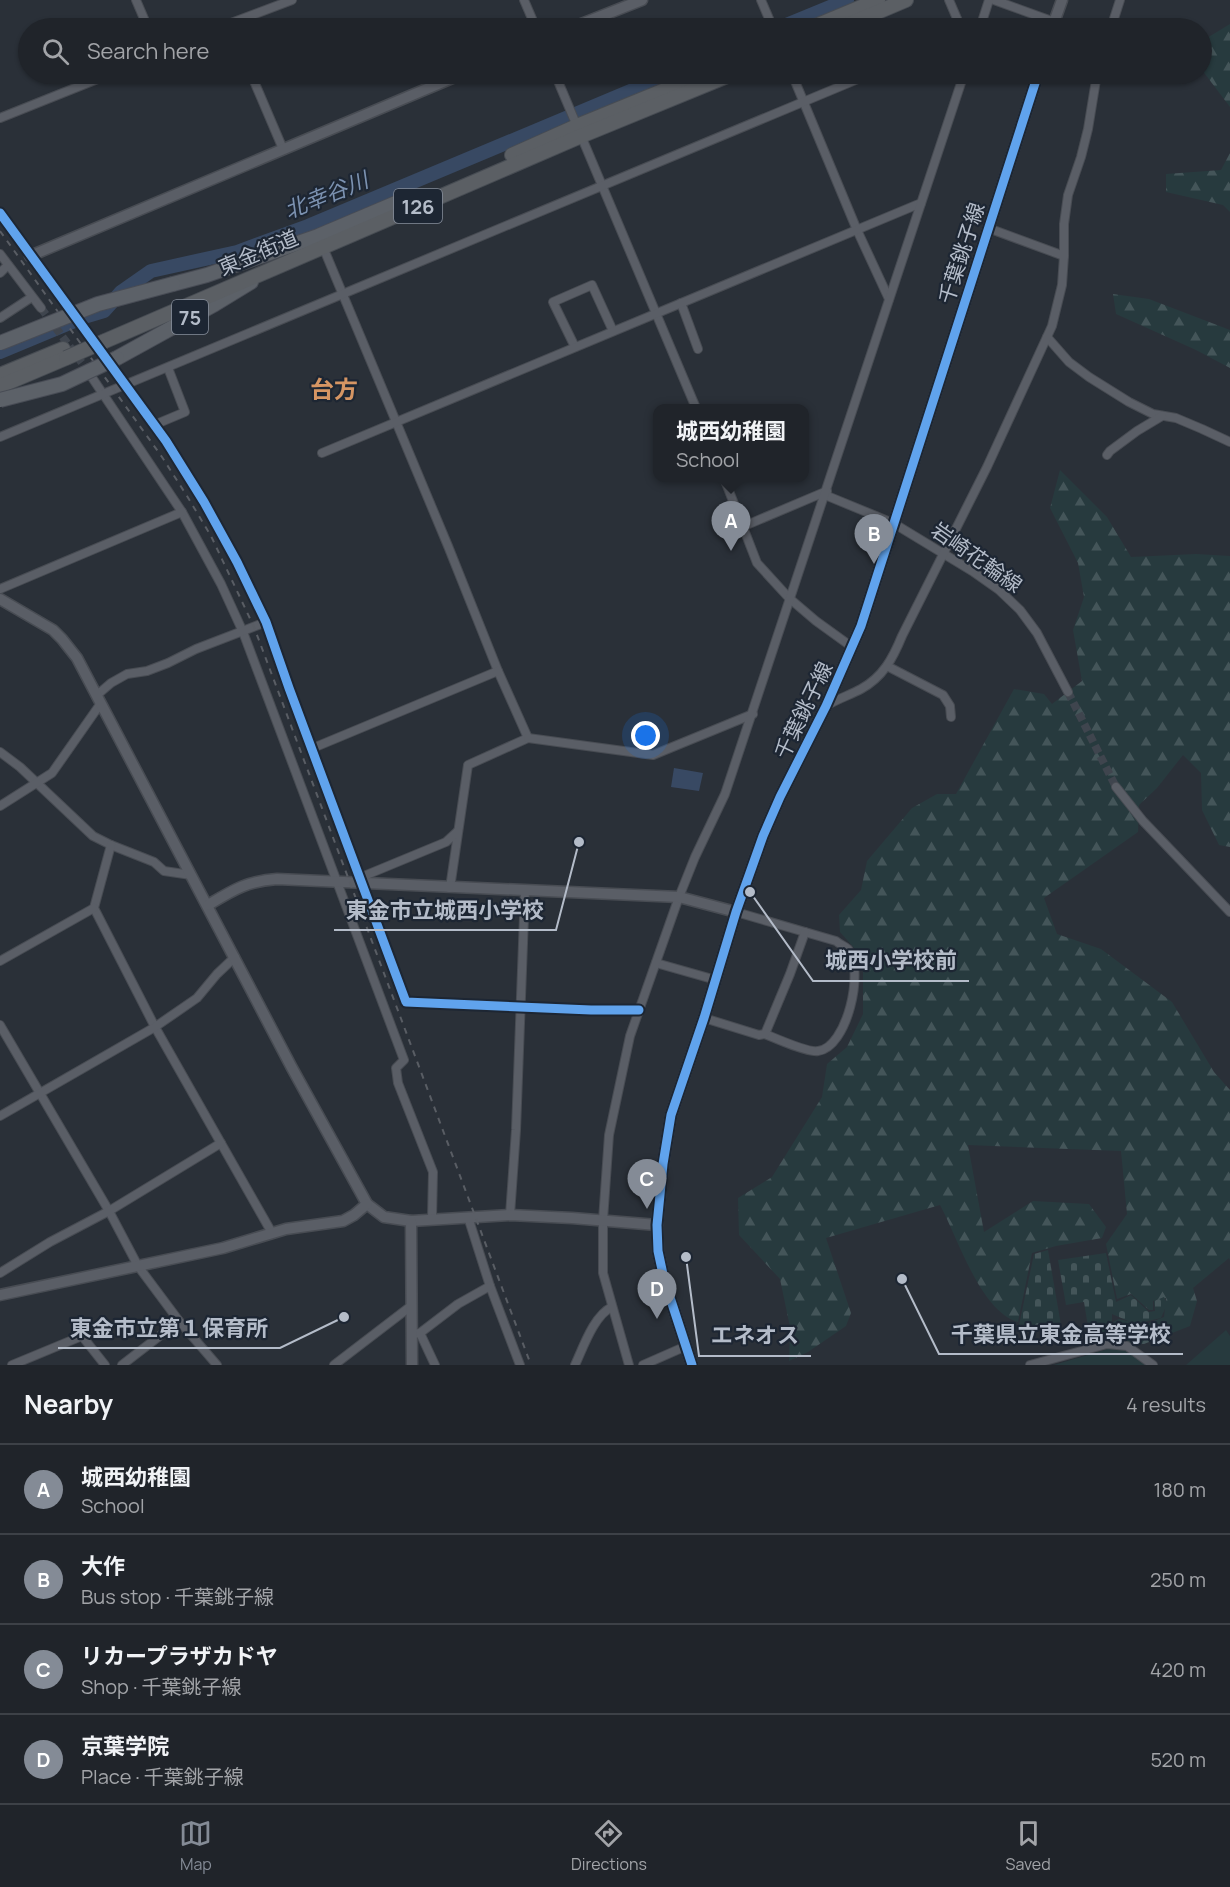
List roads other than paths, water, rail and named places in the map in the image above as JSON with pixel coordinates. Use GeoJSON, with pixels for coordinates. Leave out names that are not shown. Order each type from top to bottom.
{"type":"FeatureCollection","features":[{"type":"Feature","properties":{"kind":"highway"},"geometry":{"type":"LineString","coordinates":[[836,18],[878,0]]}},
{"type":"Feature","properties":{"kind":"highway"},"geometry":{"type":"LineString","coordinates":[[864,18],[906,0]]}},
{"type":"Feature","properties":{"kind":"highway","name":"東金街道"},"geometry":{"type":"LineString","coordinates":[[0,375],[64,353],[323,247],[682,84]]}},
{"type":"Feature","properties":{"kind":"highway","name":"東金街道"},"geometry":{"type":"LineString","coordinates":[[103,337],[414,200],[579,131],[705,84]]}},
{"type":"Feature","properties":{"kind":"highway","name":"東金街道"},"geometry":{"type":"LineString","coordinates":[[0,386],[64,353]]}},
{"type":"Feature","properties":{"kind":"main road","name":"75"},"geometry":{"type":"LineString","coordinates":[[0,343],[98,304],[237,265],[318,236],[396,202],[414,200]]}},
{"type":"Feature","properties":{"kind":"main road","name":"75"},"geometry":{"type":"LineString","coordinates":[[0,400],[62,384],[117,358],[246,286],[262,273]]}},
{"type":"Feature","properties":{"kind":"street"},"geometry":{"type":"LineString","coordinates":[[136,0],[144,18]]}},
{"type":"Feature","properties":{"kind":"street"},"geometry":{"type":"LineString","coordinates":[[249,18],[292,0]]}},
{"type":"Feature","properties":{"kind":"street"},"geometry":{"type":"LineString","coordinates":[[524,0],[532,18]]}},
{"type":"Feature","properties":{"kind":"street"},"geometry":{"type":"LineString","coordinates":[[596,18],[642,0]]}},
{"type":"Feature","properties":{"kind":"street"},"geometry":{"type":"LineString","coordinates":[[761,0],[769,18]]}},
{"type":"Feature","properties":{"kind":"street"},"geometry":{"type":"LineString","coordinates":[[949,0],[957,18]]}},
{"type":"Feature","properties":{"kind":"street"},"geometry":{"type":"LineString","coordinates":[[983,18],[989,0]]}},
{"type":"Feature","properties":{"kind":"street"},"geometry":{"type":"LineString","coordinates":[[994,0],[1036,18]]}},
{"type":"Feature","properties":{"kind":"street"},"geometry":{"type":"LineString","coordinates":[[1056,18],[1062,0]]}},
{"type":"Feature","properties":{"kind":"street"},"geometry":{"type":"LineString","coordinates":[[1114,18],[1120,0]]}},
{"type":"Feature","properties":{"kind":"street"},"geometry":{"type":"LineString","coordinates":[[0,118],[85,84]]}},
{"type":"Feature","properties":{"kind":"street"},"geometry":{"type":"LineString","coordinates":[[255,84],[283,149]]}},
{"type":"Feature","properties":{"kind":"street"},"geometry":{"type":"LineString","coordinates":[[30,256],[438,84]]}},
{"type":"Feature","properties":{"kind":"street"},"geometry":{"type":"LineString","coordinates":[[559,84],[694,404]]}},
{"type":"Feature","properties":{"kind":"street"},"geometry":{"type":"LineString","coordinates":[[796,84],[889,300]]}},
{"type":"Feature","properties":{"kind":"street"},"geometry":{"type":"LineString","coordinates":[[0,437],[845,84]]}},
{"type":"Feature","properties":{"kind":"street"},"geometry":{"type":"LineString","coordinates":[[629,1365],[603,1273],[603,1220],[609,1135],[625,1055],[679,897],[725,794],[753,714],[789,598],[826,493],[961,84]]}},
{"type":"Feature","properties":{"kind":"street","name":"千葉銚子線"},"geometry":{"type":"LineString","coordinates":[[692,1365],[684,1347],[658,1251],[657,1225],[671,1115],[754,859],[771,816],[826,706],[861,627],[1035,84]]}},
{"type":"Feature","properties":{"kind":"street"},"geometry":{"type":"LineString","coordinates":[[826,706],[861,689],[878,677],[893,659],[987,467],[1047,337],[1058,307],[1068,195],[1086,138],[1095,84]]}},
{"type":"Feature","properties":{"kind":"street"},"geometry":{"type":"LineString","coordinates":[[322,453],[921,203]]}},
{"type":"Feature","properties":{"kind":"street"},"geometry":{"type":"LineString","coordinates":[[0,213],[154,425],[204,502],[237,562],[266,622],[406,1002],[639,1010]]}},
{"type":"Feature","properties":{"kind":"street"},"geometry":{"type":"LineString","coordinates":[[988,228],[1064,256]]}},
{"type":"Feature","properties":{"kind":"street"},"geometry":{"type":"LineString","coordinates":[[323,247],[498,671],[528,738]]}},
{"type":"Feature","properties":{"kind":"street"},"geometry":{"type":"LineString","coordinates":[[0,254],[41,308]]}},
{"type":"Feature","properties":{"kind":"street"},"geometry":{"type":"LineString","coordinates":[[0,273],[8,265]]}},
{"type":"Feature","properties":{"kind":"street"},"geometry":{"type":"LineString","coordinates":[[575,347],[554,302],[592,285],[614,332]]}},
{"type":"Feature","properties":{"kind":"street"},"geometry":{"type":"LineString","coordinates":[[0,318],[32,297]]}},
{"type":"Feature","properties":{"kind":"street"},"geometry":{"type":"LineString","coordinates":[[681,303],[698,349]]}},
{"type":"Feature","properties":{"kind":"street"},"geometry":{"type":"LineString","coordinates":[[1047,337],[1069,362],[1129,402],[1153,414],[1176,418],[1194,425],[1230,442]]}},
{"type":"Feature","properties":{"kind":"street"},"geometry":{"type":"LineString","coordinates":[[154,425],[185,412],[168,368]]}},
{"type":"Feature","properties":{"kind":"street"},"geometry":{"type":"LineString","coordinates":[[91,376],[182,512],[221,584],[243,632],[405,1060],[396,1068],[398,1083],[433,1172],[432,1220]]}},
{"type":"Feature","properties":{"kind":"street"},"geometry":{"type":"LineString","coordinates":[[1107,455],[1137,431],[1162,416]]}},
{"type":"Feature","properties":{"kind":"street"},"geometry":{"type":"LineString","coordinates":[[726,482],[758,563],[789,598],[852,647]]}},
{"type":"Feature","properties":{"kind":"street"},"geometry":{"type":"LineString","coordinates":[[742,526],[826,493]]}},
{"type":"Feature","properties":{"kind":"street","name":"岩崎花輪線"},"geometry":{"type":"LineString","coordinates":[[826,493],[893,523],[986,580],[1020,610],[1037,633],[1068,692]]}},
{"type":"Feature","properties":{"kind":"street"},"geometry":{"type":"LineString","coordinates":[[0,598],[182,512]]}},
{"type":"Feature","properties":{"kind":"street"},"geometry":{"type":"LineString","coordinates":[[0,598],[52,630],[77,658],[292,1068],[367,1204],[384,1217],[411,1221],[510,1215],[657,1225]]}},
{"type":"Feature","properties":{"kind":"street"},"geometry":{"type":"LineString","coordinates":[[0,806],[52,773],[111,683],[127,674],[147,671],[266,622]]}},
{"type":"Feature","properties":{"kind":"street"},"geometry":{"type":"LineString","coordinates":[[887,666],[943,695],[950,706],[951,717]]}},
{"type":"Feature","properties":{"kind":"street"},"geometry":{"type":"LineString","coordinates":[[313,748],[498,671]]}},
{"type":"Feature","properties":{"kind":"street"},"geometry":{"type":"LineString","coordinates":[[450,888],[468,765],[528,738],[653,755],[753,714]]}},
{"type":"Feature","properties":{"kind":"street"},"geometry":{"type":"LineString","coordinates":[[0,752],[20,767],[93,836],[154,862],[164,871],[191,875]]}},
{"type":"Feature","properties":{"kind":"street"},"geometry":{"type":"LineString","coordinates":[[1116,787],[1143,821],[1230,912]]}},
{"type":"Feature","properties":{"kind":"street"},"geometry":{"type":"LineString","coordinates":[[360,880],[446,842],[458,831]]}},
{"type":"Feature","properties":{"kind":"street"},"geometry":{"type":"LineString","coordinates":[[111,845],[94,908],[155,1027],[272,1233]]}},
{"type":"Feature","properties":{"kind":"street"},"geometry":{"type":"LineString","coordinates":[[208,905],[243,885],[260,880],[277,879],[336,882],[360,880],[450,888],[679,897],[836,941],[848,950],[854,964],[854,994],[842,1030],[830,1047],[817,1052],[765,1034],[759,1035],[704,1018]]}},
{"type":"Feature","properties":{"kind":"street"},"geometry":{"type":"LineString","coordinates":[[510,1215],[516,1130],[525,890]]}},
{"type":"Feature","properties":{"kind":"street"},"geometry":{"type":"LineString","coordinates":[[0,962],[94,908]]}},
{"type":"Feature","properties":{"kind":"street"},"geometry":{"type":"LineString","coordinates":[[765,1034],[805,932]]}},
{"type":"Feature","properties":{"kind":"street"},"geometry":{"type":"LineString","coordinates":[[0,1116],[155,1027],[197,998],[235,957]]}},
{"type":"Feature","properties":{"kind":"street"},"geometry":{"type":"LineString","coordinates":[[656,963],[716,980]]}},
{"type":"Feature","properties":{"kind":"street"},"geometry":{"type":"LineString","coordinates":[[0,1025],[109,1211],[138,1266],[179,1321],[217,1365]]}},
{"type":"Feature","properties":{"kind":"street"},"geometry":{"type":"LineString","coordinates":[[0,1273],[222,1143]]}},
{"type":"Feature","properties":{"kind":"street"},"geometry":{"type":"LineString","coordinates":[[0,1295],[223,1248],[272,1233],[343,1221],[367,1204]]}},
{"type":"Feature","properties":{"kind":"street"},"geometry":{"type":"LineString","coordinates":[[468,1217],[490,1286],[520,1365]]}},
{"type":"Feature","properties":{"kind":"street"},"geometry":{"type":"LineString","coordinates":[[411,1221],[411,1306],[416,1334],[412,1365]]}},
{"type":"Feature","properties":{"kind":"street"},"geometry":{"type":"LineString","coordinates":[[416,1334],[446,1315],[458,1304],[490,1286]]}},
{"type":"Feature","properties":{"kind":"street"},"geometry":{"type":"LineString","coordinates":[[334,1365],[411,1306]]}},
{"type":"Feature","properties":{"kind":"street"},"geometry":{"type":"LineString","coordinates":[[575,1365],[597,1319],[612,1307]]}},
{"type":"Feature","properties":{"kind":"street"},"geometry":{"type":"LineString","coordinates":[[123,1365],[179,1321]]}},
{"type":"Feature","properties":{"kind":"street"},"geometry":{"type":"LineString","coordinates":[[416,1334],[435,1365]]}},
{"type":"Feature","properties":{"kind":"street"},"geometry":{"type":"LineString","coordinates":[[12,1365],[82,1336],[105,1365]]}},
{"type":"Feature","properties":{"kind":"street"},"geometry":{"type":"LineString","coordinates":[[1030,1365],[1107,1344],[1127,1346],[1153,1365]]}},
{"type":"Feature","properties":{"kind":"street"},"geometry":{"type":"LineString","coordinates":[[643,1365],[684,1347]]}},
{"type":"Feature","properties":{"kind":"water"},"geometry":{"type":"Polygon","coordinates":[[[674,768],[703,773],[699,791],[671,787],[674,768]]]}},
{"type":"Feature","properties":{"kind":"waterway","name":"北幸谷川"},"geometry":{"type":"LineString","coordinates":[[803,18],[847,0]]}},
{"type":"Feature","properties":{"kind":"waterway","name":"北幸谷川"},"geometry":{"type":"LineString","coordinates":[[0,352],[104,311],[121,292],[151,271],[237,252],[308,226],[647,84]]}},
{"type":"Feature","properties":{"kind":"tunnel"},"geometry":{"type":"LineString","coordinates":[[41,308],[91,375]]}},
{"type":"Feature","properties":{"kind":"tunnel"},"geometry":{"type":"LineString","coordinates":[[1068,692],[1116,787]]}},
{"type":"Feature","properties":{"kind":"railway"},"geometry":{"type":"LineString","coordinates":[[0,231],[162,457],[211,536],[254,627],[531,1365]]}},
{"type":"Feature","properties":{"kind":"place","name":"城西幼稚園"},"geometry":{"type":"Point","coordinates":[731,551]}},
{"type":"Feature","properties":{"kind":"place","name":"大作"},"geometry":{"type":"Point","coordinates":[874,564]}},
{"type":"Feature","properties":{"kind":"place","name":"東金市立城西小学校"},"geometry":{"type":"Point","coordinates":[579,842]}},
{"type":"Feature","properties":{"kind":"place","name":"城西小学校前"},"geometry":{"type":"Point","coordinates":[750,892]}},
{"type":"Feature","properties":{"kind":"place","name":"リカープラザカドヤ"},"geometry":{"type":"Point","coordinates":[647,1209]}},
{"type":"Feature","properties":{"kind":"place","name":"エネオス"},"geometry":{"type":"Point","coordinates":[686,1257]}},
{"type":"Feature","properties":{"kind":"place","name":"千葉県立東金高等学校"},"geometry":{"type":"Point","coordinates":[902,1279]}},
{"type":"Feature","properties":{"kind":"place","name":"東金市立第１保育所"},"geometry":{"type":"Point","coordinates":[344,1317]}},
{"type":"Feature","properties":{"kind":"place","name":"京葉学院"},"geometry":{"type":"Point","coordinates":[657,1319]}},
{"type":"Feature","properties":{"kind":"district","name":"台方"},"geometry":{"type":"Point","coordinates":[334,388]}}]}
